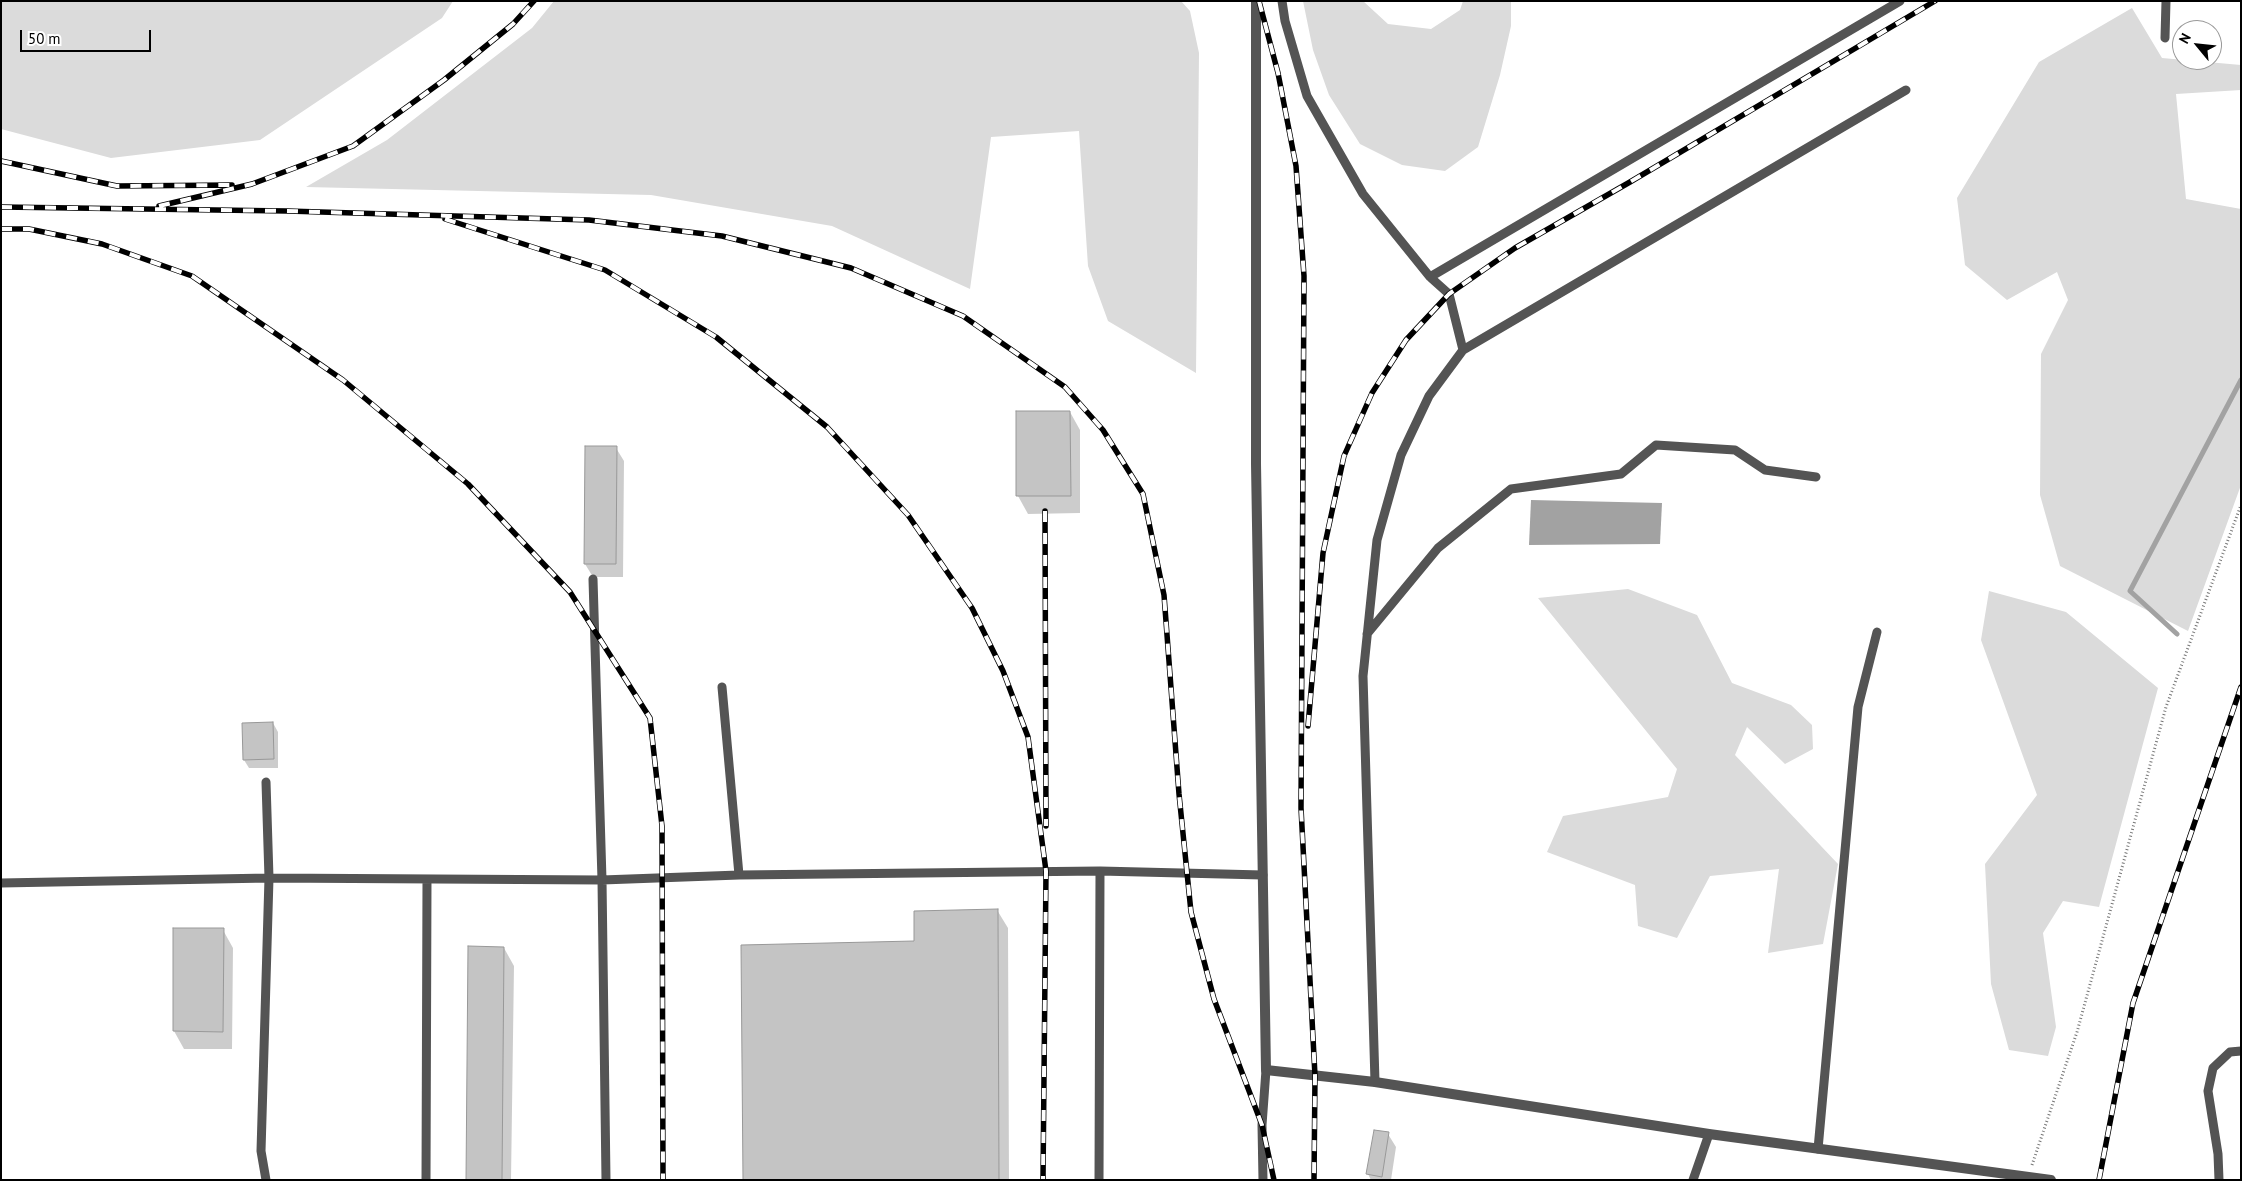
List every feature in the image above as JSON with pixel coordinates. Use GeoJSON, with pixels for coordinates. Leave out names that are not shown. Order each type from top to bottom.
{"type":"FeatureCollection","features":[{"type":"Feature","properties":{"kind":"street"},"geometry":{"type":"LineString","coordinates":[[1256,1],[1256,464],[1266,1070],[1375,1082],[1818,1150],[2051,1180]]}},
{"type":"Feature","properties":{"kind":"lane"},"geometry":{"type":"LineString","coordinates":[[1282,1],[1285,20],[1307,96],[1363,194],[1430,277],[1449,294],[1463,350]]}},
{"type":"Feature","properties":{"kind":"lane"},"geometry":{"type":"LineString","coordinates":[[1430,277],[1900,1]]}},
{"type":"Feature","properties":{"kind":"lane"},"geometry":{"type":"LineString","coordinates":[[2165,38],[2166,1]]}},
{"type":"Feature","properties":{"kind":"lane"},"geometry":{"type":"LineString","coordinates":[[1375,1082],[1362,676],[1377,540],[1401,455],[1429,396],[1463,350],[1906,90]]}},
{"type":"Feature","properties":{"kind":"lane"},"geometry":{"type":"LineString","coordinates":[[1367,635],[1438,548],[1511,489],[1622,474],[1656,445],[1735,450],[1765,470],[1816,477]]}},
{"type":"Feature","properties":{"kind":"lane"},"geometry":{"type":"LineString","coordinates":[[593,579],[602,880],[606,1180]]}},
{"type":"Feature","properties":{"kind":"lane"},"geometry":{"type":"LineString","coordinates":[[1818,1150],[1858,708],[1877,632]]}},
{"type":"Feature","properties":{"kind":"lane"},"geometry":{"type":"LineString","coordinates":[[722,687],[739,875]]}},
{"type":"Feature","properties":{"kind":"lane"},"geometry":{"type":"LineString","coordinates":[[266,782],[268,878],[261,1151],[266,1180]]}},
{"type":"Feature","properties":{"kind":"lane"},"geometry":{"type":"LineString","coordinates":[[1099,1180],[1100,870]]}},
{"type":"Feature","properties":{"kind":"lane"},"geometry":{"type":"LineString","coordinates":[[1,883],[268,878],[602,880],[739,875],[1100,870],[1263,875]]}},
{"type":"Feature","properties":{"kind":"lane"},"geometry":{"type":"LineString","coordinates":[[426,1180],[427,879]]}},
{"type":"Feature","properties":{"kind":"lane"},"geometry":{"type":"LineString","coordinates":[[2219,1180],[2218,1154],[2208,1091],[2213,1068],[2230,1052],[2241,1052]]}},
{"type":"Feature","properties":{"kind":"lane"},"geometry":{"type":"LineString","coordinates":[[1262,1180],[1262,1125],[1266,1070]]}},
{"type":"Feature","properties":{"kind":"lane"},"geometry":{"type":"LineString","coordinates":[[1693,1180],[1709,1134]]}},
{"type":"Feature","properties":{"kind":"path"},"geometry":{"type":"LineString","coordinates":[[2028,1177],[2077,1032],[2166,707],[2241,505]]}},
{"type":"Feature","properties":{"kind":"shaded area"},"geometry":{"type":"Polygon","coordinates":[[[1,1],[453,1],[442,18],[260,140],[111,158],[1,129],[1,1]]]}},
{"type":"Feature","properties":{"kind":"shaded area"},"geometry":{"type":"Polygon","coordinates":[[[554,1],[1181,1],[1190,11],[1199,53],[1196,373],[1108,321],[1088,266],[1079,131],[991,137],[970,289],[832,226],[651,195],[306,187],[387,140],[532,28],[554,1]]]}},
{"type":"Feature","properties":{"kind":"shaded area"},"geometry":{"type":"Polygon","coordinates":[[[1303,1],[1363,1],[1388,24],[1431,29],[1460,10],[1463,1],[1511,1],[1511,26],[1500,75],[1478,147],[1445,171],[1402,165],[1360,144],[1329,95],[1313,50],[1303,1]]]}},
{"type":"Feature","properties":{"kind":"shaded area"},"geometry":{"type":"Polygon","coordinates":[[[2132,8],[2162,58],[2172,59],[2172,70],[2222,70],[2222,63],[2241,65],[2241,90],[2176,94],[2186,199],[2241,209],[2241,485],[2188,631],[2060,566],[2040,495],[2041,354],[2068,300],[2057,272],[2007,300],[1965,265],[1957,198],[2039,62],[2132,8]]]}},
{"type":"Feature","properties":{"kind":"shaded area"},"geometry":{"type":"Polygon","coordinates":[[[1531,500],[1662,503],[1660,544],[1529,545],[1531,500]]]}},
{"type":"Feature","properties":{"kind":"shaded area"},"geometry":{"type":"Polygon","coordinates":[[[1628,589],[1697,615],[1732,683],[1791,705],[1812,725],[1813,749],[1785,764],[1747,727],[1735,755],[1838,864],[1823,944],[1768,953],[1779,869],[1710,876],[1677,938],[1638,926],[1635,885],[1547,852],[1563,816],[1668,797],[1677,769],[1538,598],[1628,589]]]}},
{"type":"Feature","properties":{"kind":"shaded area"},"geometry":{"type":"Polygon","coordinates":[[[1989,591],[2066,612],[2158,688],[2099,907],[2063,901],[2043,933],[2056,1027],[2048,1056],[2009,1050],[1991,984],[1985,864],[2037,795],[1981,640],[1989,591]]]}},
{"type":"Feature","properties":{"kind":"building"},"geometry":{"type":"Polygon","coordinates":[[[1016,411],[1070,411],[1071,496],[1016,496],[1016,411]]]}},
{"type":"Feature","properties":{"kind":"building"},"geometry":{"type":"Polygon","coordinates":[[[585,446],[617,446],[616,564],[584,564],[585,446]]]}},
{"type":"Feature","properties":{"kind":"building"},"geometry":{"type":"Polygon","coordinates":[[[273,722],[274,759],[243,760],[242,723],[273,722]]]}},
{"type":"Feature","properties":{"kind":"building"},"geometry":{"type":"Polygon","coordinates":[[[998,909],[999,1180],[743,1180],[741,945],[914,941],[914,911],[998,909]]]}},
{"type":"Feature","properties":{"kind":"building"},"geometry":{"type":"Polygon","coordinates":[[[173,928],[224,928],[223,1032],[173,1031],[173,928]]]}},
{"type":"Feature","properties":{"kind":"building"},"geometry":{"type":"Polygon","coordinates":[[[468,946],[504,947],[502,1180],[466,1180],[468,946]]]}},
{"type":"Feature","properties":{"kind":"building"},"geometry":{"type":"Polygon","coordinates":[[[1374,1130],[1389,1132],[1382,1177],[1366,1174],[1374,1130]]]}},
{"type":"Feature","properties":{"kind":"waterway"},"geometry":{"type":"LineString","coordinates":[[2177,634],[2130,591],[2241,380]]}},
{"type":"Feature","properties":{"kind":"railway"},"geometry":{"type":"LineString","coordinates":[[159,206],[252,184],[353,146],[444,80],[513,24],[534,1]]}},
{"type":"Feature","properties":{"kind":"railway"},"geometry":{"type":"LineString","coordinates":[[1259,1],[1278,73],[1296,166],[1304,276],[1301,808],[1315,1076],[1314,1180]]}},
{"type":"Feature","properties":{"kind":"railway"},"geometry":{"type":"LineString","coordinates":[[1308,726],[1323,553],[1344,456],[1372,393],[1406,340],[1449,294],[1515,248],[1935,1]]}},
{"type":"Feature","properties":{"kind":"railway"},"geometry":{"type":"LineString","coordinates":[[1,161],[117,186],[232,185]]}},
{"type":"Feature","properties":{"kind":"railway"},"geometry":{"type":"LineString","coordinates":[[1,207],[287,211],[589,220],[722,236],[851,268],[963,316],[1065,387],[1103,430],[1143,494],[1164,595],[1179,794],[1191,912],[1214,999],[1262,1125],[1274,1180]]}},
{"type":"Feature","properties":{"kind":"railway"},"geometry":{"type":"LineString","coordinates":[[445,219],[605,270],[716,337],[827,427],[908,515],[972,608],[1003,671],[1028,737],[1046,871],[1043,1180]]}},
{"type":"Feature","properties":{"kind":"railway"},"geometry":{"type":"LineString","coordinates":[[1,229],[29,229],[102,244],[192,276],[343,380],[468,484],[570,592],[650,718],[662,826],[663,1180]]}},
{"type":"Feature","properties":{"kind":"railway"},"geometry":{"type":"LineString","coordinates":[[1045,511],[1046,826]]}},
{"type":"Feature","properties":{"kind":"railway"},"geometry":{"type":"LineString","coordinates":[[2099,1180],[2133,1003],[2241,687]]}}]}
